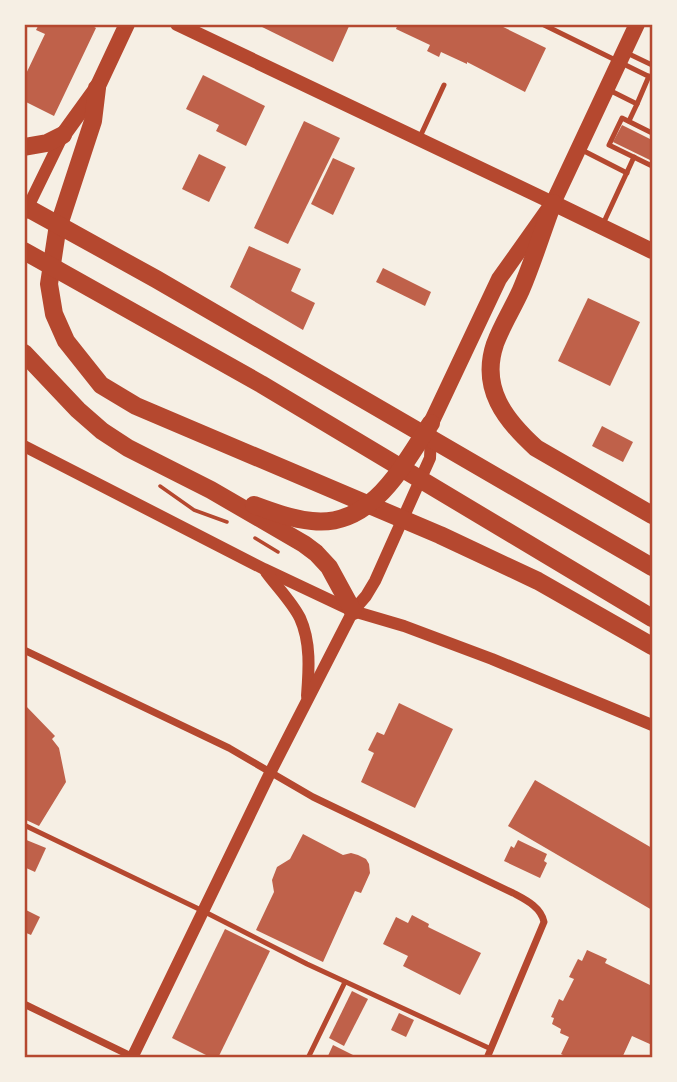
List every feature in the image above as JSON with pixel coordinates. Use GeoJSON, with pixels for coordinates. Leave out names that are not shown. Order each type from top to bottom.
{"type":"FeatureCollection","features":[{"type":"Feature","properties":{"kind":"highway"},"geometry":{"type":"LineString","coordinates":[[97,88],[93,121],[57,231],[49,284],[54,314],[66,341],[101,385],[136,406],[440,535],[538,581],[653,646]]}},
{"type":"Feature","properties":{"kind":"highway"},"geometry":{"type":"LineString","coordinates":[[24,147],[47,143],[63,135]]}},
{"type":"Feature","properties":{"kind":"highway"},"geometry":{"type":"LineString","coordinates":[[553,203],[521,290],[495,345],[491,362],[494,391],[506,416],[536,448],[653,515]]}},
{"type":"Feature","properties":{"kind":"highway"},"geometry":{"type":"LineString","coordinates":[[24,206],[156,279],[653,567]]}},
{"type":"Feature","properties":{"kind":"highway"},"geometry":{"type":"LineString","coordinates":[[24,251],[261,384],[653,618]]}},
{"type":"Feature","properties":{"kind":"highway"},"geometry":{"type":"LineString","coordinates":[[24,353],[78,410],[102,431],[128,448],[211,490],[316,553],[329,567],[353,611]]}},
{"type":"Feature","properties":{"kind":"highway"},"geometry":{"type":"LineString","coordinates":[[211,490],[295,518],[313,521],[344,518],[380,496],[431,423]]}},
{"type":"Feature","properties":{"kind":"main road"},"geometry":{"type":"LineString","coordinates":[[63,135],[97,88],[127,24]]}},
{"type":"Feature","properties":{"kind":"main road"},"geometry":{"type":"LineString","coordinates":[[177,24],[653,251]]}},
{"type":"Feature","properties":{"kind":"main road"},"geometry":{"type":"LineString","coordinates":[[431,423],[499,279],[553,203],[637,24]]}},
{"type":"Feature","properties":{"kind":"street"},"geometry":{"type":"LineString","coordinates":[[24,214],[63,135]]}},
{"type":"Feature","properties":{"kind":"street"},"geometry":{"type":"LineString","coordinates":[[24,1004],[133,1057],[270,773],[353,611],[375,581],[430,458],[431,423]]}},
{"type":"Feature","properties":{"kind":"street"},"geometry":{"type":"LineString","coordinates":[[24,437],[51,459]]}},
{"type":"Feature","properties":{"kind":"street"},"geometry":{"type":"LineString","coordinates":[[24,446],[264,569],[353,611],[404,626],[492,659],[653,726]]}},
{"type":"Feature","properties":{"kind":"street"},"geometry":{"type":"LineString","coordinates":[[24,454],[51,459]]}},
{"type":"Feature","properties":{"kind":"street"},"geometry":{"type":"LineString","coordinates":[[264,569],[300,619],[308,645],[307,702]]}},
{"type":"Feature","properties":{"kind":"street"},"geometry":{"type":"LineString","coordinates":[[24,650],[229,748],[313,797],[513,892],[543,913],[544,922],[487,1058]]}},
{"type":"Feature","properties":{"kind":"lane"},"geometry":{"type":"LineString","coordinates":[[542,24],[621,57],[653,65]]}},
{"type":"Feature","properties":{"kind":"lane"},"geometry":{"type":"LineString","coordinates":[[621,57],[651,77],[629,121]]}},
{"type":"Feature","properties":{"kind":"lane"},"geometry":{"type":"LineString","coordinates":[[419,139],[444,85]]}},
{"type":"Feature","properties":{"kind":"lane"},"geometry":{"type":"LineString","coordinates":[[606,89],[637,104]]}},
{"type":"Feature","properties":{"kind":"lane"},"geometry":{"type":"LineString","coordinates":[[653,132],[638,129],[622,118],[609,145],[627,151],[653,166]]}},
{"type":"Feature","properties":{"kind":"lane"},"geometry":{"type":"LineString","coordinates":[[578,149],[627,173]]}},
{"type":"Feature","properties":{"kind":"lane"},"geometry":{"type":"LineString","coordinates":[[601,227],[634,157]]}},
{"type":"Feature","properties":{"kind":"lane"},"geometry":{"type":"LineString","coordinates":[[24,825],[307,964],[491,1049]]}},
{"type":"Feature","properties":{"kind":"lane"},"geometry":{"type":"LineString","coordinates":[[308,1058],[345,982]]}},
{"type":"Feature","properties":{"kind":"building"},"geometry":{"type":"Polygon","coordinates":[[[39,24],[89,24],[96,28],[54,116],[24,101],[24,78],[45,34],[36,30],[39,24]]]}},
{"type":"Feature","properties":{"kind":"building"},"geometry":{"type":"Polygon","coordinates":[[[256,24],[350,24],[333,62],[256,24]]]}},
{"type":"Feature","properties":{"kind":"building"},"geometry":{"type":"Polygon","coordinates":[[[398,24],[497,24],[546,48],[525,92],[467,62],[441,52],[439,57],[427,51],[430,45],[396,29],[398,24]]]}},
{"type":"Feature","properties":{"kind":"building"},"geometry":{"type":"Polygon","coordinates":[[[203,75],[265,106],[246,146],[216,131],[219,125],[186,109],[203,75]]]}},
{"type":"Feature","properties":{"kind":"building"},"geometry":{"type":"Polygon","coordinates":[[[304,121],[340,138],[288,244],[254,228],[304,121]]]}},
{"type":"Feature","properties":{"kind":"building"},"geometry":{"type":"Polygon","coordinates":[[[622,125],[652,140],[652,161],[613,142],[622,125]]]}},
{"type":"Feature","properties":{"kind":"building"},"geometry":{"type":"Polygon","coordinates":[[[199,154],[226,167],[209,202],[182,189],[199,154]]]}},
{"type":"Feature","properties":{"kind":"building"},"geometry":{"type":"Polygon","coordinates":[[[333,158],[355,168],[333,215],[311,204],[333,158]]]}},
{"type":"Feature","properties":{"kind":"building"},"geometry":{"type":"Polygon","coordinates":[[[249,246],[301,269],[291,291],[315,303],[303,330],[230,287],[249,246]]]}},
{"type":"Feature","properties":{"kind":"building"},"geometry":{"type":"Polygon","coordinates":[[[383,268],[431,292],[425,306],[376,282],[383,268]]]}},
{"type":"Feature","properties":{"kind":"building"},"geometry":{"type":"Polygon","coordinates":[[[588,298],[640,322],[610,386],[558,361],[588,298]]]}},
{"type":"Feature","properties":{"kind":"building"},"geometry":{"type":"Polygon","coordinates":[[[602,426],[633,442],[623,462],[592,446],[602,426]]]}},
{"type":"Feature","properties":{"kind":"building"},"geometry":{"type":"Polygon","coordinates":[[[399,703],[453,729],[415,808],[361,782],[374,753],[368,750],[377,732],[384,735],[399,703]]]}},
{"type":"Feature","properties":{"kind":"building"},"geometry":{"type":"Polygon","coordinates":[[[24,704],[55,736],[52,739],[59,748],[66,782],[39,826],[24,819],[24,704]]]}},
{"type":"Feature","properties":{"kind":"building"},"geometry":{"type":"Polygon","coordinates":[[[535,780],[652,848],[652,910],[508,826],[535,780]]]}},
{"type":"Feature","properties":{"kind":"building"},"geometry":{"type":"Polygon","coordinates":[[[303,834],[343,855],[358,855],[369,864],[370,873],[361,893],[355,891],[323,962],[256,930],[274,892],[272,880],[277,867],[290,859],[303,834]]]}},
{"type":"Feature","properties":{"kind":"building"},"geometry":{"type":"Polygon","coordinates":[[[24,839],[46,848],[35,872],[24,867],[24,839]]]}},
{"type":"Feature","properties":{"kind":"building"},"geometry":{"type":"Polygon","coordinates":[[[518,840],[547,854],[544,861],[547,863],[540,878],[504,861],[511,846],[514,848],[518,840]]]}},
{"type":"Feature","properties":{"kind":"building"},"geometry":{"type":"Polygon","coordinates":[[[24,909],[40,917],[31,935],[24,932],[24,909]]]}},
{"type":"Feature","properties":{"kind":"building"},"geometry":{"type":"Polygon","coordinates":[[[412,915],[429,924],[428,927],[481,953],[460,995],[403,966],[408,956],[383,944],[396,917],[408,923],[412,915]]]}},
{"type":"Feature","properties":{"kind":"building"},"geometry":{"type":"Polygon","coordinates":[[[225,929],[270,951],[218,1058],[212,1058],[172,1038],[225,929]]]}},
{"type":"Feature","properties":{"kind":"building"},"geometry":{"type":"Polygon","coordinates":[[[587,950],[607,959],[605,963],[652,986],[652,1045],[632,1036],[622,1058],[569,1058],[561,1054],[569,1037],[560,1033],[561,1029],[552,1024],[554,1018],[551,1017],[559,999],[563,1001],[574,979],[569,977],[578,959],[582,961],[587,950]]]}},
{"type":"Feature","properties":{"kind":"building"},"geometry":{"type":"Polygon","coordinates":[[[352,991],[368,999],[344,1046],[329,1038],[352,991]]]}},
{"type":"Feature","properties":{"kind":"building"},"geometry":{"type":"Polygon","coordinates":[[[399,1013],[414,1020],[406,1037],[391,1030],[399,1013]]]}},
{"type":"Feature","properties":{"kind":"building"},"geometry":{"type":"Polygon","coordinates":[[[333,1045],[353,1055],[351,1058],[327,1058],[333,1045]]]}}]}
